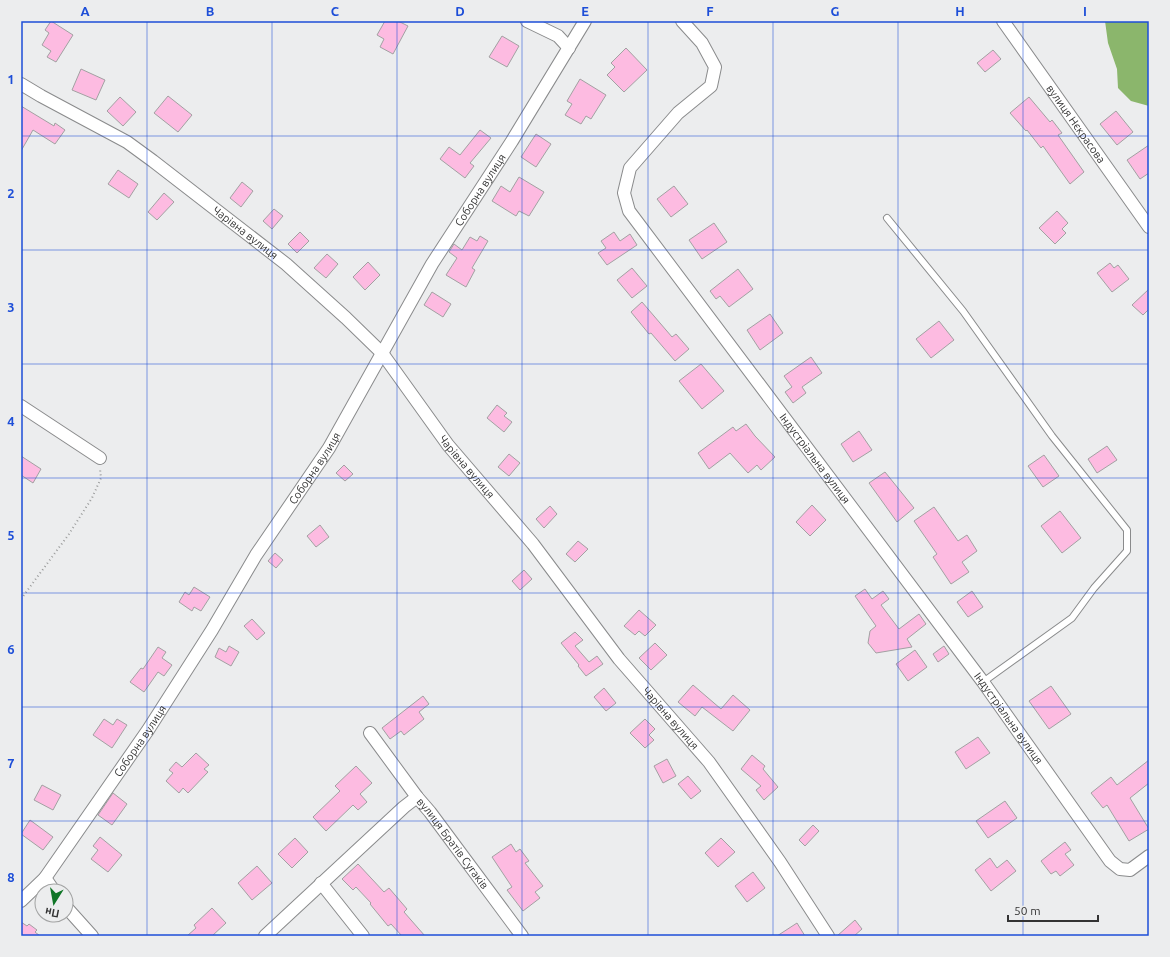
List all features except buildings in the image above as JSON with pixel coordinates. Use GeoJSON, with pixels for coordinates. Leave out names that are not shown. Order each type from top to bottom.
{"type":"FeatureCollection","features":[{"type":"Feature","properties":{"kind":"street"},"geometry":{"type":"LineString","coordinates":[[527,21],[558,36],[569,48]]}},
{"type":"Feature","properties":{"kind":"street","name":"Соборна вулиця"},"geometry":{"type":"LineString","coordinates":[[21,901],[45,878],[148,730],[212,630],[256,555],[328,448],[432,264],[512,141],[585,21]]}},
{"type":"Feature","properties":{"kind":"street","name":"Індустріальна вулиця"},"geometry":{"type":"LineString","coordinates":[[682,21],[702,43],[715,66],[711,86],[678,113],[630,168],[624,193],[629,211],[983,682],[1110,861],[1120,869],[1130,870],[1149,856]]}},
{"type":"Feature","properties":{"kind":"street","name":"вулиця Нєкрасова"},"geometry":{"type":"LineString","coordinates":[[1004,21],[1149,227]]}},
{"type":"Feature","properties":{"kind":"street","name":"Чарівна вулиця"},"geometry":{"type":"LineString","coordinates":[[21,84],[127,142],[153,161],[286,264],[382,353],[448,445],[533,544],[619,659],[709,762],[780,862],[828,936]]}},
{"type":"Feature","properties":{"kind":"street"},"geometry":{"type":"LineString","coordinates":[[21,406],[100,458]]}},
{"type":"Feature","properties":{"kind":"street"},"geometry":{"type":"LineString","coordinates":[[370,733],[417,798]]}},
{"type":"Feature","properties":{"kind":"street","name":"вулиця Братів Сугаків"},"geometry":{"type":"LineString","coordinates":[[265,936],[404,807],[417,798],[430,812],[522,936]]}},
{"type":"Feature","properties":{"kind":"street"},"geometry":{"type":"LineString","coordinates":[[45,878],[48,883]]}},
{"type":"Feature","properties":{"kind":"street"},"geometry":{"type":"LineString","coordinates":[[321,883],[363,936]]}},
{"type":"Feature","properties":{"kind":"street"},"geometry":{"type":"LineString","coordinates":[[74,916],[92,936]]}},
{"type":"Feature","properties":{"kind":"lane"},"geometry":{"type":"LineString","coordinates":[[887,218],[964,311],[1052,436],[1127,530],[1127,551],[1094,588],[1072,618],[983,682]]}},
{"type":"Feature","properties":{"kind":"path"},"geometry":{"type":"LineString","coordinates":[[21,599],[69,534],[92,498],[100,478],[100,458]]}},
{"type":"Feature","properties":{"kind":"green space"},"geometry":{"type":"Polygon","coordinates":[[[1105,21],[1149,21],[1149,106],[1131,101],[1118,88],[1117,69],[1108,43],[1105,21]]]}}]}
